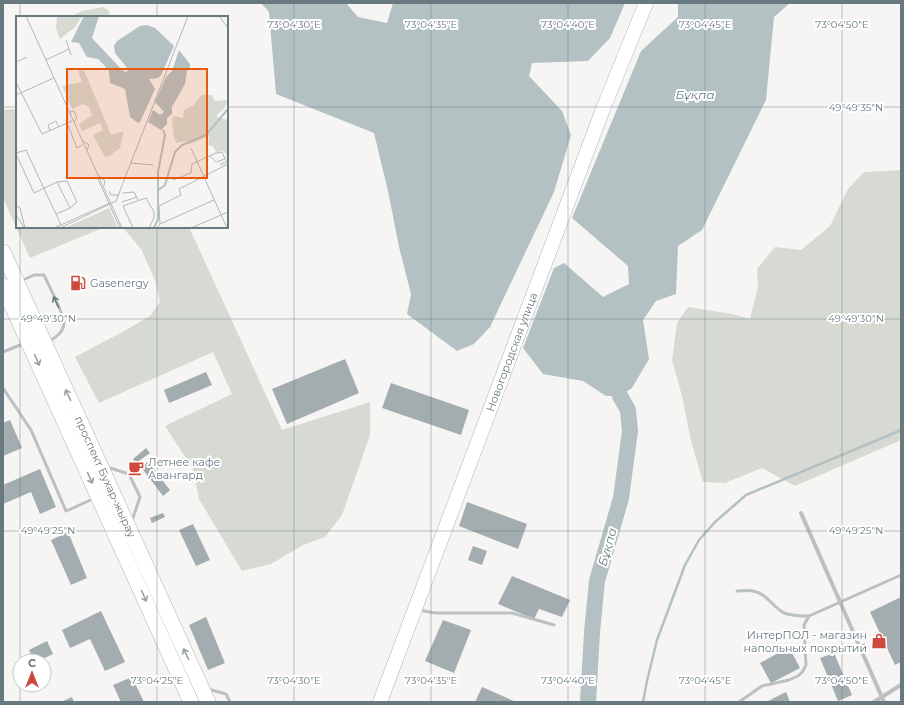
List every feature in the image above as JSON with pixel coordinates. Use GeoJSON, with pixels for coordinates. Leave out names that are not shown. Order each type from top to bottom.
{"type":"FeatureCollection","features":[{"type":"Feature","properties":{"kind":"main road","name":"проспект Бухар-жырау"},"geometry":{"type":"LineString","coordinates":[[3,252],[10,284],[28,342],[105,493],[191,702]]}},
{"type":"Feature","properties":{"kind":"main road","name":"проспект Бухар-жырау"},"geometry":{"type":"LineString","coordinates":[[10,284],[45,344],[100,465],[105,493],[129,529],[208,702]]}},
{"type":"Feature","properties":{"kind":"street","name":"Новогородская улица"},"geometry":{"type":"LineString","coordinates":[[380,702],[603,109],[646,3]]}},
{"type":"Feature","properties":{"kind":"street"},"geometry":{"type":"LineString","coordinates":[[801,513],[883,700]]}},
{"type":"Feature","properties":{"kind":"street"},"geometry":{"type":"LineString","coordinates":[[874,702],[883,700],[894,688],[901,685]]}},
{"type":"Feature","properties":{"kind":"lane"},"geometry":{"type":"LineString","coordinates":[[10,284],[34,275],[44,276],[64,319],[62,331],[58,337],[45,344]]}},
{"type":"Feature","properties":{"kind":"lane"},"geometry":{"type":"LineString","coordinates":[[3,352],[28,342]]}},
{"type":"Feature","properties":{"kind":"lane"},"geometry":{"type":"LineString","coordinates":[[3,388],[31,430],[66,511],[105,493]]}},
{"type":"Feature","properties":{"kind":"lane"},"geometry":{"type":"LineString","coordinates":[[100,465],[129,474],[140,497],[129,529]]}},
{"type":"Feature","properties":{"kind":"lane"},"geometry":{"type":"LineString","coordinates":[[737,591],[754,591],[761,594],[776,608],[784,613],[790,615],[809,616],[901,575]]}},
{"type":"Feature","properties":{"kind":"lane"},"geometry":{"type":"LineString","coordinates":[[415,609],[435,613],[512,613],[554,625]]}},
{"type":"Feature","properties":{"kind":"lane"},"geometry":{"type":"LineString","coordinates":[[739,702],[762,686],[789,680],[798,676],[803,671],[806,665],[804,625],[809,616]]}},
{"type":"Feature","properties":{"kind":"lane"},"geometry":{"type":"LineString","coordinates":[[202,687],[226,694],[230,702]]}},
{"type":"Feature","properties":{"kind":"shaded area"},"geometry":{"type":"Polygon","coordinates":[[[103,7],[108,10],[111,16],[72,16],[82,11],[103,7]]]}},
{"type":"Feature","properties":{"kind":"shaded area"},"geometry":{"type":"Polygon","coordinates":[[[16,109],[16,227],[3,198],[3,110],[16,109]]]}},
{"type":"Feature","properties":{"kind":"shaded area"},"geometry":{"type":"Polygon","coordinates":[[[901,170],[901,440],[795,486],[762,468],[725,483],[703,482],[691,441],[682,396],[672,360],[677,323],[688,307],[732,314],[750,319],[758,287],[757,269],[775,247],[801,250],[830,226],[848,189],[864,172],[901,170]]]}},
{"type":"Feature","properties":{"kind":"shaded area"},"geometry":{"type":"Polygon","coordinates":[[[16,228],[103,228],[30,258],[16,228]]]}},
{"type":"Feature","properties":{"kind":"shaded area"},"geometry":{"type":"Polygon","coordinates":[[[116,228],[189,228],[282,430],[370,402],[370,435],[342,515],[325,537],[303,545],[271,564],[242,571],[199,499],[193,469],[165,426],[232,394],[213,352],[99,403],[75,357],[150,316],[160,302],[155,280],[141,249],[124,229],[116,228]]]}},
{"type":"Feature","properties":{"kind":"water"},"geometry":{"type":"Polygon","coordinates":[[[261,3],[346,3],[358,17],[387,23],[393,3],[625,3],[610,38],[588,61],[532,63],[529,76],[562,111],[571,135],[554,192],[490,327],[474,344],[457,351],[407,314],[411,294],[374,133],[276,94],[269,12],[261,3]]]}},
{"type":"Feature","properties":{"kind":"water","name":"Бұқпа"},"geometry":{"type":"Polygon","coordinates":[[[678,3],[790,3],[774,17],[766,100],[702,230],[678,246],[676,294],[656,301],[643,320],[649,359],[632,388],[620,396],[606,396],[583,381],[543,374],[523,348],[554,268],[564,263],[603,297],[629,284],[628,266],[572,218],[641,51],[678,17],[678,3]]]}},
{"type":"Feature","properties":{"kind":"building"},"geometry":{"type":"Polygon","coordinates":[[[345,359],[359,393],[287,424],[272,389],[345,359]]]}},
{"type":"Feature","properties":{"kind":"building"},"geometry":{"type":"Polygon","coordinates":[[[206,372],[212,385],[169,403],[164,390],[206,372]]]}},
{"type":"Feature","properties":{"kind":"building"},"geometry":{"type":"Polygon","coordinates":[[[391,383],[469,410],[461,435],[382,408],[391,383]]]}},
{"type":"Feature","properties":{"kind":"building"},"geometry":{"type":"Polygon","coordinates":[[[10,420],[22,448],[3,456],[3,423],[10,420]]]}},
{"type":"Feature","properties":{"kind":"building"},"geometry":{"type":"Polygon","coordinates":[[[146,448],[150,453],[136,463],[133,459],[146,448]]]}},
{"type":"Feature","properties":{"kind":"building"},"geometry":{"type":"Polygon","coordinates":[[[148,462],[170,490],[163,496],[141,467],[148,462]]]}},
{"type":"Feature","properties":{"kind":"building"},"geometry":{"type":"Polygon","coordinates":[[[40,469],[56,507],[40,514],[31,492],[3,504],[3,485],[40,469]]]}},
{"type":"Feature","properties":{"kind":"building"},"geometry":{"type":"Polygon","coordinates":[[[467,502],[527,524],[518,549],[459,526],[467,502]]]}},
{"type":"Feature","properties":{"kind":"building"},"geometry":{"type":"Polygon","coordinates":[[[163,513],[165,517],[152,523],[150,518],[163,513]]]}},
{"type":"Feature","properties":{"kind":"building"},"geometry":{"type":"Polygon","coordinates":[[[193,524],[210,560],[196,566],[179,530],[193,524]]]}},
{"type":"Feature","properties":{"kind":"building"},"geometry":{"type":"Polygon","coordinates":[[[68,532],[87,578],[71,585],[51,540],[68,532]]]}},
{"type":"Feature","properties":{"kind":"building"},"geometry":{"type":"Polygon","coordinates":[[[473,546],[487,551],[482,565],[468,560],[473,546]]]}},
{"type":"Feature","properties":{"kind":"building"},"geometry":{"type":"Polygon","coordinates":[[[512,576],[570,600],[562,617],[539,609],[534,619],[498,604],[512,576]]]}},
{"type":"Feature","properties":{"kind":"building"},"geometry":{"type":"Polygon","coordinates":[[[901,597],[901,662],[895,665],[870,612],[901,597]]]}},
{"type":"Feature","properties":{"kind":"building"},"geometry":{"type":"Polygon","coordinates":[[[101,611],[125,662],[105,671],[90,639],[70,648],[62,630],[101,611]]]}},
{"type":"Feature","properties":{"kind":"building"},"geometry":{"type":"Polygon","coordinates":[[[206,617],[225,663],[208,670],[189,625],[206,617]]]}},
{"type":"Feature","properties":{"kind":"building"},"geometry":{"type":"Polygon","coordinates":[[[443,620],[471,630],[454,673],[425,661],[443,620]]]}},
{"type":"Feature","properties":{"kind":"building"},"geometry":{"type":"Polygon","coordinates":[[[47,641],[53,654],[30,653],[29,650],[47,641]]]}},
{"type":"Feature","properties":{"kind":"building"},"geometry":{"type":"Polygon","coordinates":[[[789,647],[800,668],[771,683],[760,663],[789,647]]]}},
{"type":"Feature","properties":{"kind":"building"},"geometry":{"type":"Polygon","coordinates":[[[834,653],[852,695],[838,701],[820,658],[834,653]]]}},
{"type":"Feature","properties":{"kind":"building"},"geometry":{"type":"Polygon","coordinates":[[[132,677],[144,702],[121,702],[113,685],[132,677]]]}},
{"type":"Feature","properties":{"kind":"building"},"geometry":{"type":"Polygon","coordinates":[[[482,687],[516,702],[475,702],[482,687]]]}},
{"type":"Feature","properties":{"kind":"building"},"geometry":{"type":"Polygon","coordinates":[[[786,692],[790,702],[766,702],[786,692]]]}},
{"type":"Feature","properties":{"kind":"building"},"geometry":{"type":"Polygon","coordinates":[[[72,697],[74,702],[61,702],[72,697]]]}},
{"type":"Feature","properties":{"kind":"waterway","name":"Бұқпа"},"geometry":{"type":"LineString","coordinates":[[588,702],[592,632],[597,581],[621,498],[630,431],[628,410],[620,396]]}},
{"type":"Feature","properties":{"kind":"waterway"},"geometry":{"type":"LineString","coordinates":[[643,702],[657,640],[685,565],[699,540],[715,522],[746,495],[901,429]]}},
{"type":"Feature","properties":{"kind":"place","name":"Gasenergy"},"geometry":{"type":"Point","coordinates":[78,283]}},
{"type":"Feature","properties":{"kind":"place","name":"Летнее кафе Авангард"},"geometry":{"type":"Point","coordinates":[136,468]}},
{"type":"Feature","properties":{"kind":"place","name":"ИнтерПОЛ - магазин напольных покрытий"},"geometry":{"type":"Point","coordinates":[879,641]}}]}
